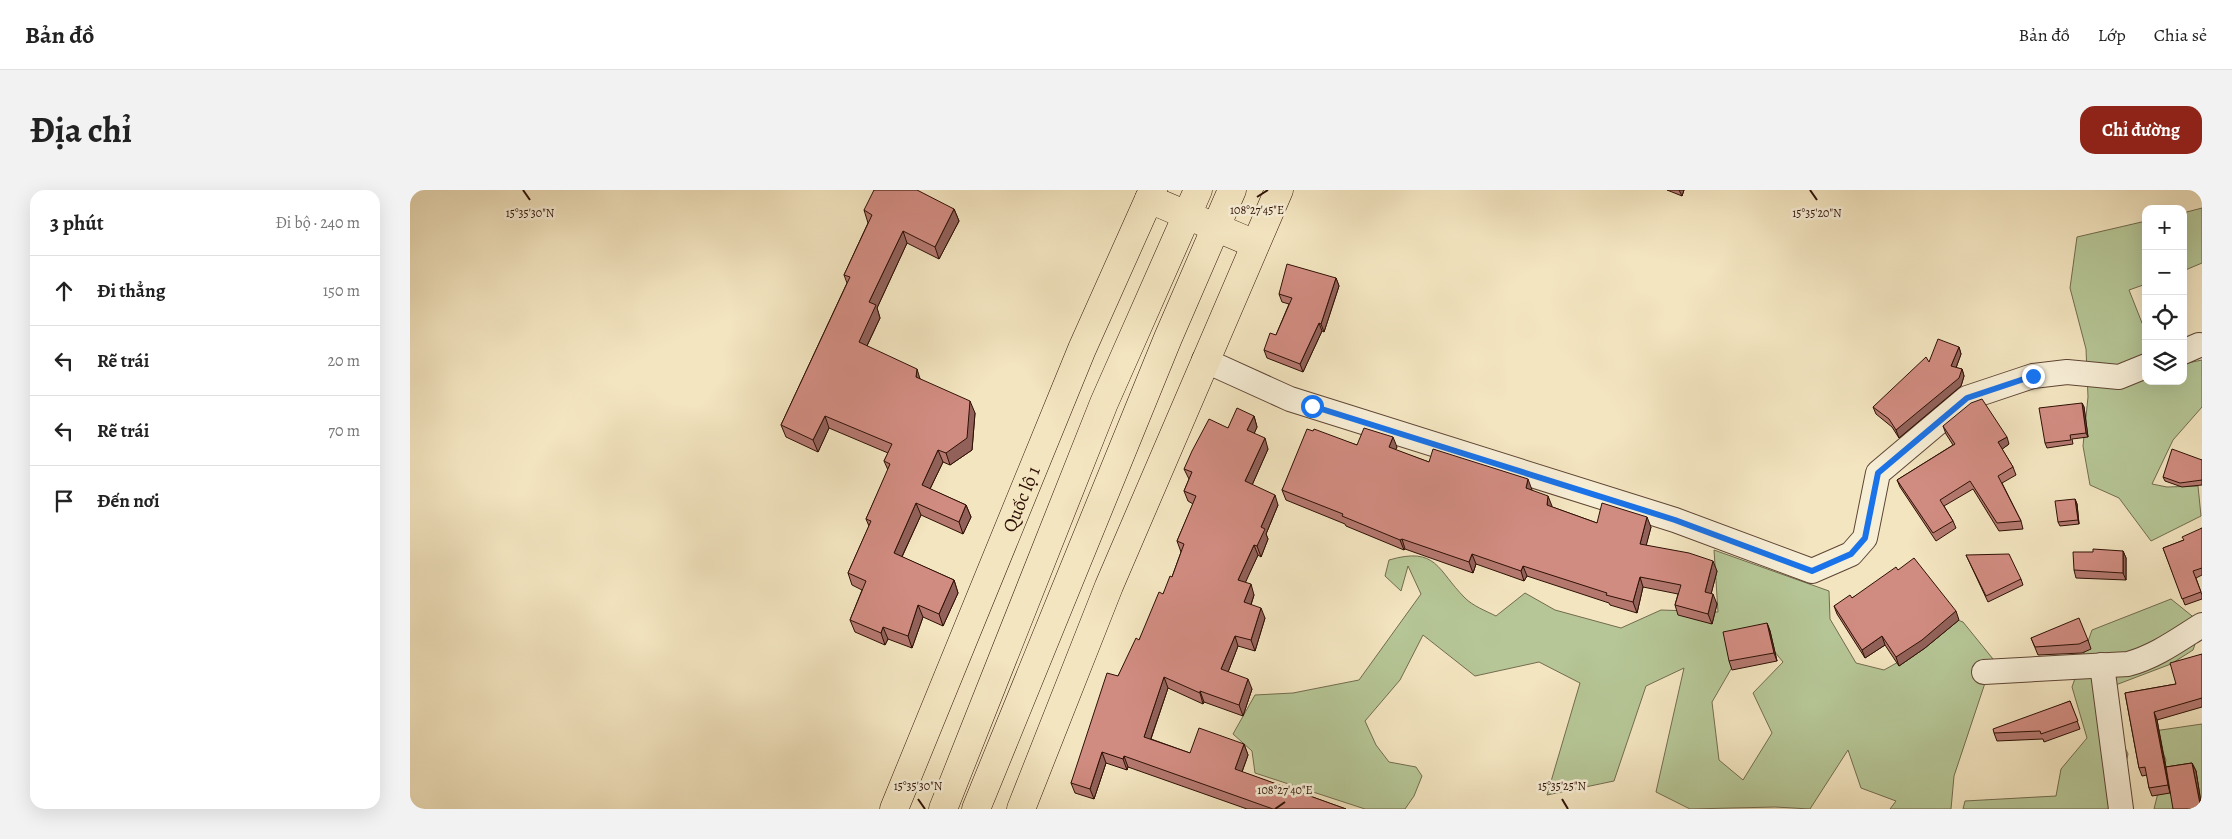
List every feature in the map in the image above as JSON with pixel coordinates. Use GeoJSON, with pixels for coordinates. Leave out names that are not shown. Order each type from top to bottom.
{"type":"FeatureCollection","features":[{"type":"Feature","properties":{"kind":"highway"},"geometry":{"type":"LineString","coordinates":[[943,809],[1104,403],[1198,190]]}},
{"type":"Feature","properties":{"kind":"highway"},"geometry":{"type":"LineString","coordinates":[[976,809],[1168,338],[1232,190]]}},
{"type":"Feature","properties":{"kind":"highway"},"geometry":{"type":"LineString","coordinates":[[1021,809],[1109,586],[1204,360],[1279,190]]}},
{"type":"Feature","properties":{"kind":"highway"},"geometry":{"type":"LineString","coordinates":[[1151,195],[1187,215],[1255,244]]}},
{"type":"Feature","properties":{"kind":"highway","name":"Quốc lộ 1"},"geometry":{"type":"LineString","coordinates":[[894,809],[1082,349],[1151,195]]}},
{"type":"Feature","properties":{"kind":"street"},"geometry":{"type":"LineString","coordinates":[[1204,360],[1290,399],[1675,520],[1812,571],[1851,554],[1865,538],[1878,473],[1967,398],[2033,376],[2067,372],[2119,377],[2142,368]]}},
{"type":"Feature","properties":{"kind":"street"},"geometry":{"type":"LineString","coordinates":[[1984,672],[2102,665],[2142,660],[2202,625]]}},
{"type":"Feature","properties":{"kind":"street"},"geometry":{"type":"LineString","coordinates":[[2102,665],[2121,809]]}},
{"type":"Feature","properties":{"kind":"green space"},"geometry":{"type":"Polygon","coordinates":[[[2202,208],[2202,263],[2187,269],[2187,250],[2187,212],[2202,208]]]}},
{"type":"Feature","properties":{"kind":"green space"},"geometry":{"type":"Polygon","coordinates":[[[2142,222],[2142,285],[2129,290],[2142,323],[2142,385],[2187,385],[2187,363],[2202,360],[2202,407],[2173,440],[2152,484],[2167,487],[2198,486],[2201,516],[2151,541],[2119,498],[2090,485],[2083,446],[2088,397],[2086,349],[2070,288],[2077,237],[2142,222]]]}},
{"type":"Feature","properties":{"kind":"green space"},"geometry":{"type":"Polygon","coordinates":[[[1714,550],[1829,591],[1830,619],[1856,663],[1884,670],[1918,651],[1939,613],[1963,622],[1993,659],[1954,776],[1951,809],[1890,809],[1896,801],[1861,788],[1848,750],[1810,809],[1775,807],[1690,809],[1656,792],[1684,668],[1646,686],[1614,781],[1547,795],[1580,683],[1539,662],[1475,676],[1423,635],[1400,680],[1365,721],[1376,745],[1389,762],[1416,767],[1422,776],[1414,796],[1405,809],[1365,809],[1255,773],[1252,751],[1233,734],[1255,695],[1293,693],[1359,680],[1421,594],[1408,566],[1401,591],[1385,576],[1389,560],[1405,556],[1427,558],[1441,570],[1468,601],[1496,616],[1525,593],[1555,610],[1621,628],[1661,610],[1718,612],[1714,550]],[[1765,640],[1734,664],[1712,702],[1719,760],[1743,780],[1772,733],[1753,693],[1783,662],[1765,640]]]}},
{"type":"Feature","properties":{"kind":"green space"},"geometry":{"type":"Polygon","coordinates":[[[2171,599],[2202,624],[2193,650],[2171,664],[2105,689],[2114,725],[2128,754],[2115,809],[1963,809],[1965,801],[2056,796],[2061,769],[2087,738],[2072,687],[2092,630],[2171,599]]]}},
{"type":"Feature","properties":{"kind":"green space"},"geometry":{"type":"Polygon","coordinates":[[[2202,724],[2202,809],[2154,809],[2166,760],[2154,731],[2202,724]]]}},
{"type":"Feature","properties":{"kind":"building"},"geometry":{"type":"Polygon","coordinates":[[[874,190],[917,190],[954,209],[935,247],[903,231],[869,302],[876,305],[859,342],[917,369],[916,377],[970,401],[967,438],[946,453],[938,450],[922,485],[966,505],[959,522],[916,503],[894,553],[954,580],[939,614],[918,605],[908,636],[883,627],[881,633],[850,620],[866,581],[848,573],[871,521],[866,519],[890,464],[884,461],[892,444],[825,416],[813,440],[781,425],[850,277],[844,275],[872,215],[864,210],[874,190]]]}},
{"type":"Feature","properties":{"kind":"building"},"geometry":{"type":"Polygon","coordinates":[[[1287,264],[1336,278],[1321,324],[1319,323],[1300,364],[1264,350],[1270,333],[1276,335],[1292,298],[1279,294],[1287,264]]]}},
{"type":"Feature","properties":{"kind":"building"},"geometry":{"type":"Polygon","coordinates":[[[1938,339],[1959,347],[1951,366],[1962,369],[1959,378],[1896,430],[1889,419],[1873,407],[1926,357],[1929,362],[1938,339]]]}},
{"type":"Feature","properties":{"kind":"building"},"geometry":{"type":"Polygon","coordinates":[[[1982,399],[2007,437],[1998,442],[2013,467],[1998,476],[2021,521],[1997,523],[1970,481],[1940,500],[1953,521],[1933,533],[1897,480],[1955,444],[1943,426],[1971,403],[1982,399]]]}},
{"type":"Feature","properties":{"kind":"building"},"geometry":{"type":"Polygon","coordinates":[[[2082,403],[2086,433],[2070,435],[2071,440],[2045,443],[2039,408],[2082,403]]]}},
{"type":"Feature","properties":{"kind":"building"},"geometry":{"type":"Polygon","coordinates":[[[1237,408],[1254,416],[1247,430],[1265,438],[1245,481],[1275,495],[1261,527],[1265,529],[1257,546],[1254,545],[1238,580],[1251,584],[1244,602],[1261,608],[1251,640],[1235,636],[1221,669],[1248,679],[1239,705],[1200,691],[1200,693],[1164,677],[1144,737],[1190,753],[1199,728],[1244,744],[1235,769],[1346,809],[1273,809],[1124,756],[1123,759],[1102,752],[1090,789],[1071,783],[1107,673],[1118,676],[1136,638],[1139,640],[1159,592],[1163,594],[1170,576],[1172,577],[1184,544],[1177,541],[1196,496],[1184,491],[1192,472],[1184,469],[1209,419],[1228,428],[1237,408]]]}},
{"type":"Feature","properties":{"kind":"building"},"geometry":{"type":"Polygon","coordinates":[[[1364,428],[1393,437],[1389,447],[1429,462],[1433,449],[1528,479],[1526,488],[1548,496],[1547,505],[1597,523],[1602,503],[1647,517],[1640,544],[1689,553],[1713,561],[1705,592],[1713,594],[1708,614],[1675,605],[1681,585],[1640,577],[1633,602],[1606,595],[1607,593],[1523,566],[1521,571],[1472,554],[1469,562],[1402,539],[1400,540],[1342,516],[1343,514],[1282,490],[1307,429],[1313,431],[1314,429],[1357,445],[1364,428]]]}},
{"type":"Feature","properties":{"kind":"building"},"geometry":{"type":"Polygon","coordinates":[[[2172,449],[2202,460],[2202,480],[2180,483],[2163,477],[2172,449]]]}},
{"type":"Feature","properties":{"kind":"building"},"geometry":{"type":"Polygon","coordinates":[[[2075,499],[2078,520],[2058,522],[2055,501],[2075,499]]]}},
{"type":"Feature","properties":{"kind":"building"},"geometry":{"type":"Polygon","coordinates":[[[2202,528],[2202,568],[2193,571],[2201,592],[2182,599],[2163,548],[2184,540],[2182,537],[2202,528]]]}},
{"type":"Feature","properties":{"kind":"building"},"geometry":{"type":"Polygon","coordinates":[[[2093,549],[2123,551],[2123,573],[2074,570],[2073,552],[2093,552],[2093,549]]]}},
{"type":"Feature","properties":{"kind":"building"},"geometry":{"type":"Polygon","coordinates":[[[2009,554],[2021,579],[1986,596],[1966,555],[2009,554]]]}},
{"type":"Feature","properties":{"kind":"building"},"geometry":{"type":"Polygon","coordinates":[[[1914,558],[1956,611],[1922,640],[1896,657],[1882,636],[1862,650],[1834,606],[1850,595],[1852,598],[1896,567],[1898,570],[1914,558]]]}},
{"type":"Feature","properties":{"kind":"building"},"geometry":{"type":"Polygon","coordinates":[[[2079,618],[2088,640],[2079,644],[2035,647],[2031,638],[2079,618]]]}},
{"type":"Feature","properties":{"kind":"building"},"geometry":{"type":"Polygon","coordinates":[[[1767,623],[1774,653],[1729,661],[1723,632],[1767,623]]]}},
{"type":"Feature","properties":{"kind":"building"},"geometry":{"type":"Polygon","coordinates":[[[2202,654],[2202,698],[2154,712],[2168,785],[2149,788],[2145,767],[2139,768],[2125,693],[2176,684],[2170,663],[2202,654]]]}},
{"type":"Feature","properties":{"kind":"building"},"geometry":{"type":"Polygon","coordinates":[[[2070,701],[2078,721],[2041,734],[2040,731],[1994,733],[1993,729],[2070,701]]]}},
{"type":"Feature","properties":{"kind":"building"},"geometry":{"type":"Polygon","coordinates":[[[2192,763],[2201,809],[2173,809],[2166,767],[2192,763]]]}},
{"type":"Feature","properties":{"kind":"route"},"geometry":{"type":"LineString","coordinates":[[1312,406],[1675,520],[1812,571],[1851,554],[1865,538],[1878,473],[1967,398],[2033,376]]}}]}
